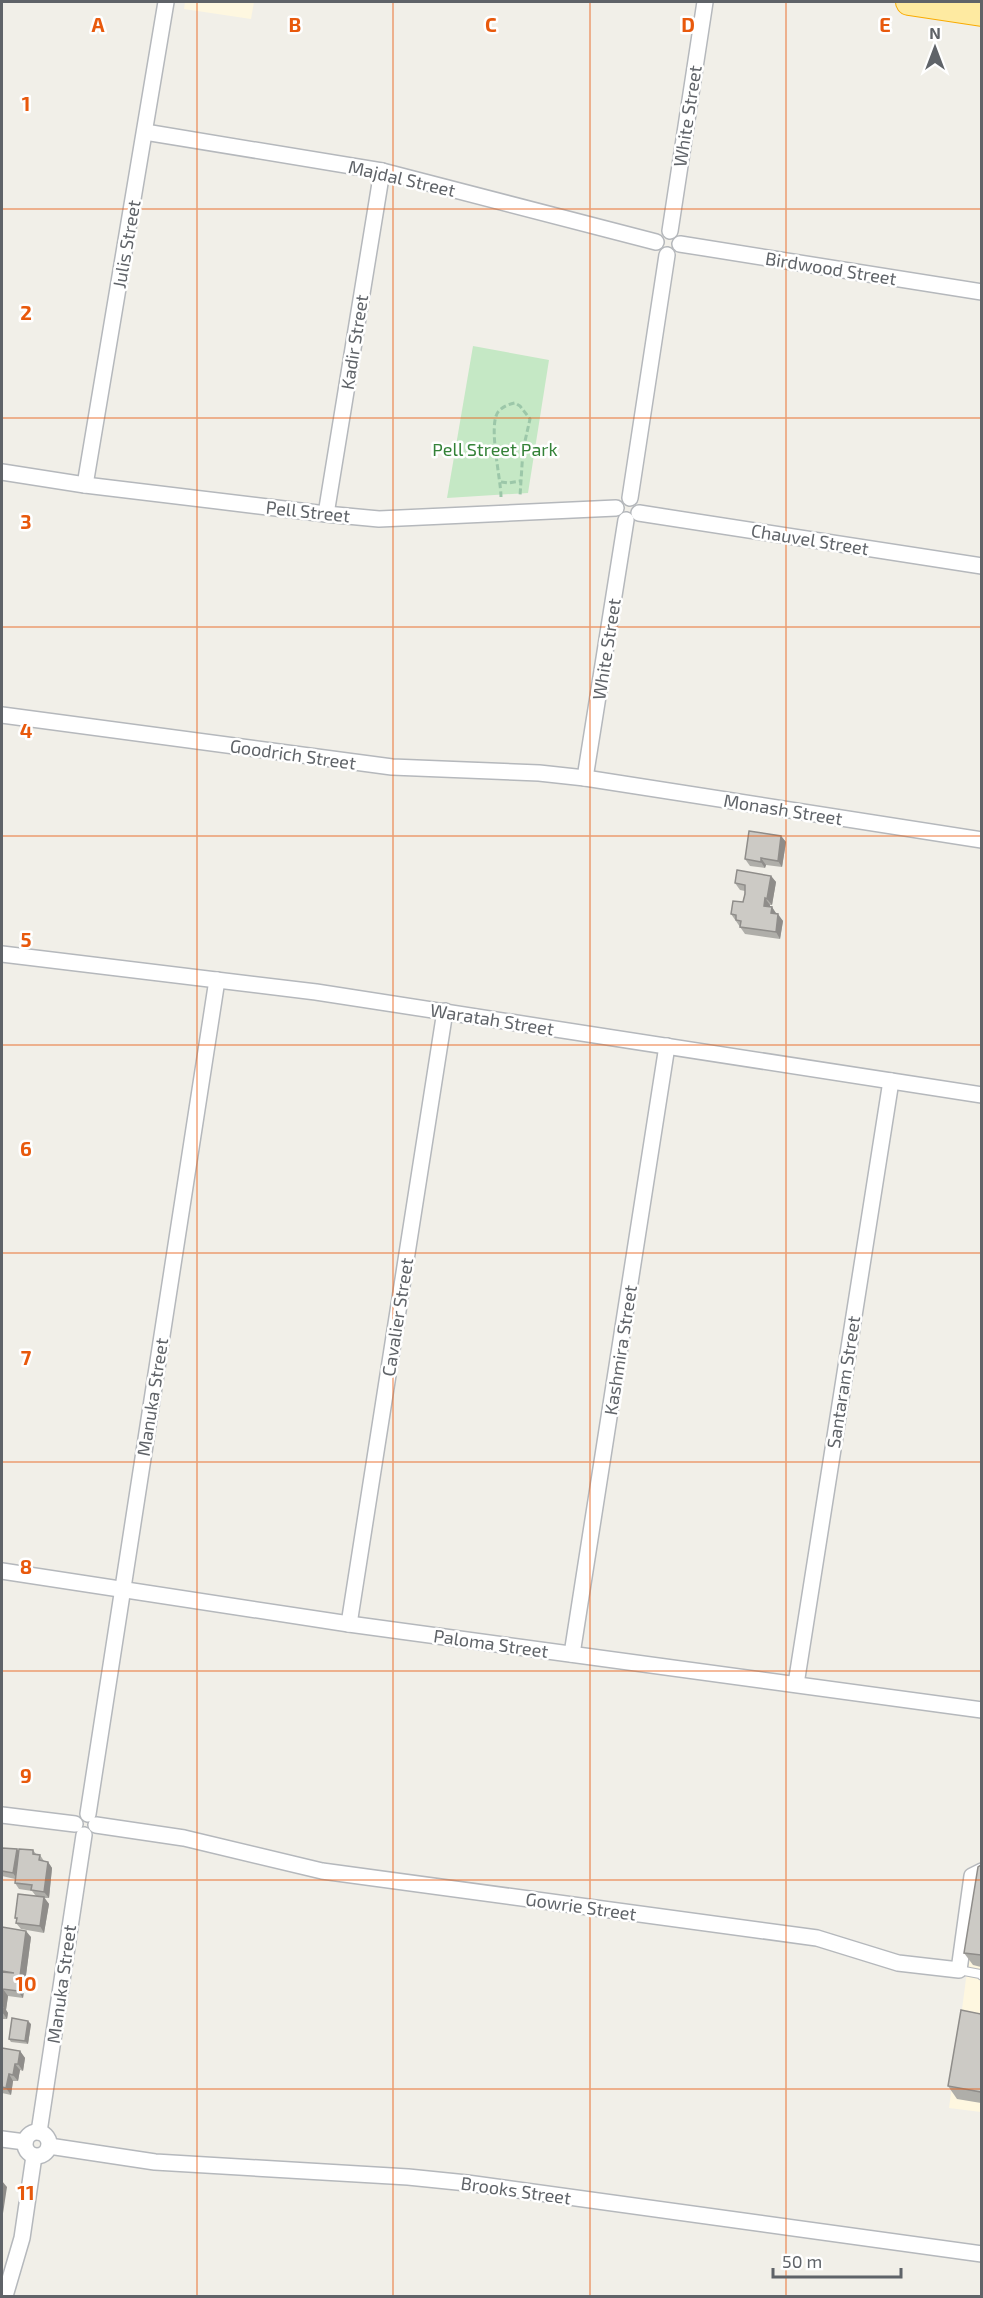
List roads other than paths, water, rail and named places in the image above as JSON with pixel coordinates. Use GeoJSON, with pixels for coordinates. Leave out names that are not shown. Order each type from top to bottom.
{"type":"FeatureCollection","features":[{"type":"Feature","properties":{"kind":"highway"},"geometry":{"type":"LineString","coordinates":[[909,2],[981,13]]}},
{"type":"Feature","properties":{"kind":"street","name":"Julis Street"},"geometry":{"type":"LineString","coordinates":[[86,485],[166,2]]}},
{"type":"Feature","properties":{"kind":"street","name":"White Street"},"geometry":{"type":"LineString","coordinates":[[670,231],[705,2]]}},
{"type":"Feature","properties":{"kind":"street","name":"Majdal Street"},"geometry":{"type":"LineString","coordinates":[[145,132],[382,171],[656,242]]}},
{"type":"Feature","properties":{"kind":"street","name":"Kadir Street"},"geometry":{"type":"LineString","coordinates":[[326,514],[382,171]]}},
{"type":"Feature","properties":{"kind":"street"},"geometry":{"type":"LineString","coordinates":[[670,231],[678,237],[680,244],[674,253],[667,255],[657,249],[656,242],[659,235],[670,231]]}},
{"type":"Feature","properties":{"kind":"street","name":"Birdwood Street"},"geometry":{"type":"LineString","coordinates":[[680,244],[981,292]]}},
{"type":"Feature","properties":{"kind":"street"},"geometry":{"type":"LineString","coordinates":[[630,498],[667,255]]}},
{"type":"Feature","properties":{"kind":"street","name":"Pell Street"},"geometry":{"type":"LineString","coordinates":[[2,472],[86,485],[379,519],[616,508]]}},
{"type":"Feature","properties":{"kind":"street"},"geometry":{"type":"LineString","coordinates":[[630,498],[638,505],[632,516],[620,517],[616,508],[621,500],[630,498]]}},
{"type":"Feature","properties":{"kind":"street","name":"White Street"},"geometry":{"type":"LineString","coordinates":[[585,778],[632,516]]}},
{"type":"Feature","properties":{"kind":"street","name":"Chauvel Street"},"geometry":{"type":"LineString","coordinates":[[632,516],[981,566]]}},
{"type":"Feature","properties":{"kind":"street","name":"Goodrich Street"},"geometry":{"type":"LineString","coordinates":[[2,715],[392,767],[539,773],[585,778]]}},
{"type":"Feature","properties":{"kind":"street","name":"Monash Street"},"geometry":{"type":"LineString","coordinates":[[585,778],[981,840]]}},
{"type":"Feature","properties":{"kind":"street","name":"Waratah Street"},"geometry":{"type":"LineString","coordinates":[[2,954],[316,992],[981,1095]]}},
{"type":"Feature","properties":{"kind":"street","name":"Manuka Street"},"geometry":{"type":"LineString","coordinates":[[92,1820],[122,1590],[217,980]]}},
{"type":"Feature","properties":{"kind":"street","name":"Cavalier Street"},"geometry":{"type":"LineString","coordinates":[[349,1624],[444,1011]]}},
{"type":"Feature","properties":{"kind":"street","name":"Kashmira Street"},"geometry":{"type":"LineString","coordinates":[[572,1654],[667,1046]]}},
{"type":"Feature","properties":{"kind":"street","name":"Santaram Street"},"geometry":{"type":"LineString","coordinates":[[795,1684],[891,1081]]}},
{"type":"Feature","properties":{"kind":"street","name":"Paloma Street"},"geometry":{"type":"LineString","coordinates":[[2,1571],[349,1624],[981,1710]]}},
{"type":"Feature","properties":{"kind":"street"},"geometry":{"type":"LineString","coordinates":[[2,1815],[79,1830],[79,1816],[92,1820]]}},
{"type":"Feature","properties":{"kind":"street","name":"Gowrie Street"},"geometry":{"type":"LineString","coordinates":[[92,1820],[184,1838],[322,1871],[817,1938],[898,1963],[959,1970]]}},
{"type":"Feature","properties":{"kind":"street","name":"Manuka Street"},"geometry":{"type":"LineString","coordinates":[[39,2132],[79,1830]]}},
{"type":"Feature","properties":{"kind":"street"},"geometry":{"type":"LineString","coordinates":[[959,1970],[972,1876],[981,1871]]}},
{"type":"Feature","properties":{"kind":"street"},"geometry":{"type":"LineString","coordinates":[[39,2132],[48,2138],[49,2146],[46,2153],[34,2156],[28,2152],[25,2142],[32,2133],[39,2132]]}},
{"type":"Feature","properties":{"kind":"street"},"geometry":{"type":"LineString","coordinates":[[2,2139],[25,2142]]}},
{"type":"Feature","properties":{"kind":"street","name":"Brooks Street"},"geometry":{"type":"LineString","coordinates":[[49,2146],[155,2162],[408,2176],[981,2254]]}},
{"type":"Feature","properties":{"kind":"street"},"geometry":{"type":"LineString","coordinates":[[5,2296],[22,2238],[34,2156]]}},
{"type":"Feature","properties":{"kind":"lane"},"geometry":{"type":"LineString","coordinates":[[959,1970],[981,1976]]}},
{"type":"Feature","properties":{"kind":"park label","name":"Pell Street Park"},"geometry":{"type":"Point","coordinates":[495,449]}}]}
